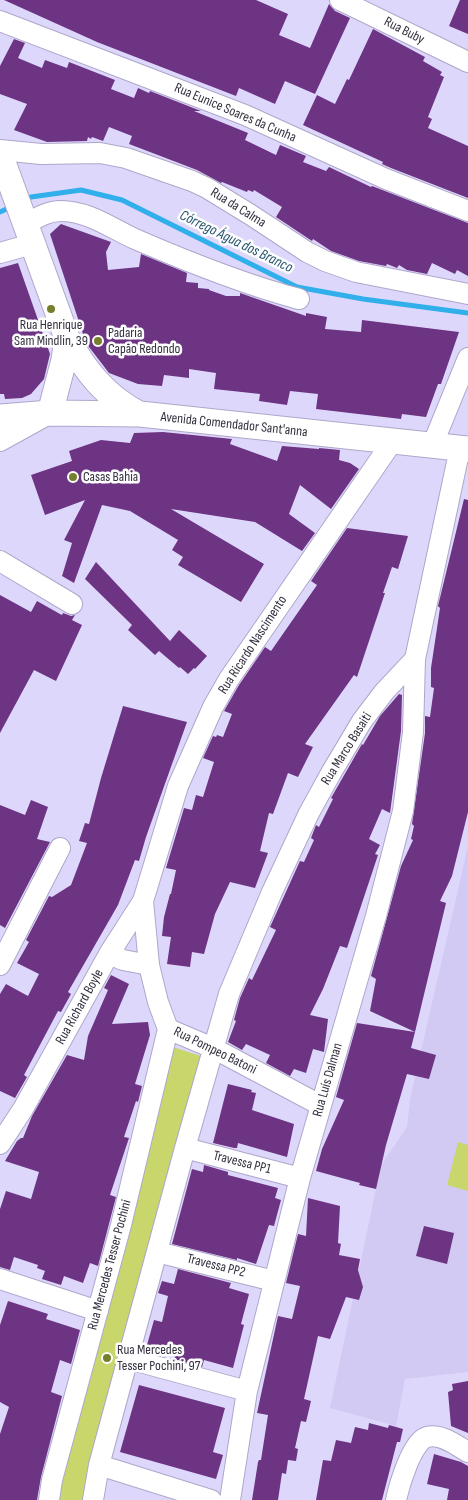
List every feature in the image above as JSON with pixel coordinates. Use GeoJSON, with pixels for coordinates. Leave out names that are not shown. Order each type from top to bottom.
{"type":"FeatureCollection","features":[{"type":"Feature","properties":{"kind":"main road"},"geometry":{"type":"LineString","coordinates":[[0,155],[67,338],[81,363],[108,394],[124,406],[140,414]]}},
{"type":"Feature","properties":{"kind":"main road"},"geometry":{"type":"LineString","coordinates":[[50,413],[64,360],[67,338]]}},
{"type":"Feature","properties":{"kind":"main road","name":"Avenida Comendador Sant'anna"},"geometry":{"type":"LineString","coordinates":[[0,417],[50,413],[140,414],[464,449]]}},
{"type":"Feature","properties":{"kind":"street","name":"Rua Buby"},"geometry":{"type":"LineString","coordinates":[[340,0],[468,62]]}},
{"type":"Feature","properties":{"kind":"street","name":"Rua Eunice Soares da Cunha"},"geometry":{"type":"LineString","coordinates":[[0,20],[245,115],[386,179],[468,211]]}},
{"type":"Feature","properties":{"kind":"street","name":"Rua da Calma"},"geometry":{"type":"LineString","coordinates":[[0,150],[41,154],[100,153],[126,158],[207,188],[252,215],[307,252],[325,261],[356,272],[468,294]]}},
{"type":"Feature","properties":{"kind":"street"},"geometry":{"type":"LineString","coordinates":[[0,253],[27,228],[50,212],[61,211],[86,215],[221,274],[299,299]]}},
{"type":"Feature","properties":{"kind":"street"},"geometry":{"type":"LineString","coordinates":[[432,446],[468,358]]}},
{"type":"Feature","properties":{"kind":"street"},"geometry":{"type":"LineString","coordinates":[[0,441],[50,413]]}},
{"type":"Feature","properties":{"kind":"street","name":"Rua Ricardo Nascimento"},"geometry":{"type":"LineString","coordinates":[[152,868],[178,786],[213,707],[229,679],[284,597],[392,442]]}},
{"type":"Feature","properties":{"kind":"street"},"geometry":{"type":"LineString","coordinates":[[415,659],[464,449]]}},
{"type":"Feature","properties":{"kind":"street"},"geometry":{"type":"LineString","coordinates":[[0,560],[72,604]]}},
{"type":"Feature","properties":{"kind":"street","name":"Rua Marco Basaiti"},"geometry":{"type":"LineString","coordinates":[[213,1048],[229,994],[272,892],[309,813],[362,721],[384,692],[415,659]]}},
{"type":"Feature","properties":{"kind":"street","name":"Rua Luís Dalman"},"geometry":{"type":"LineString","coordinates":[[230,1500],[247,1391],[274,1281],[320,1105],[376,916],[403,811],[413,732],[415,659]]}},
{"type":"Feature","properties":{"kind":"street"},"geometry":{"type":"LineString","coordinates":[[0,964],[60,848]]}},
{"type":"Feature","properties":{"kind":"street","name":"Rua Richard Boyle"},"geometry":{"type":"LineString","coordinates":[[0,1144],[24,1110],[109,954],[143,901],[152,868]]}},
{"type":"Feature","properties":{"kind":"street","name":"Rua Pompeo Batoni"},"geometry":{"type":"LineString","coordinates":[[143,901],[149,965],[158,1002],[168,1029],[213,1048],[320,1105]]}},
{"type":"Feature","properties":{"kind":"street"},"geometry":{"type":"LineString","coordinates":[[109,954],[123,960],[149,965]]}},
{"type":"Feature","properties":{"kind":"street","name":"Rua Mercedes Tesser Pochini"},"geometry":{"type":"LineString","coordinates":[[49,1500],[52,1480],[122,1225],[168,1029]]}},
{"type":"Feature","properties":{"kind":"street"},"geometry":{"type":"LineString","coordinates":[[93,1500],[100,1465],[213,1048]]}},
{"type":"Feature","properties":{"kind":"street","name":"Travessa PP1"},"geometry":{"type":"LineString","coordinates":[[185,1148],[300,1178]]}},
{"type":"Feature","properties":{"kind":"street","name":"Travessa PP2"},"geometry":{"type":"LineString","coordinates":[[157,1252],[274,1281]]}},
{"type":"Feature","properties":{"kind":"street"},"geometry":{"type":"LineString","coordinates":[[0,1279],[98,1311]]}},
{"type":"Feature","properties":{"kind":"street"},"geometry":{"type":"LineString","coordinates":[[129,1359],[247,1391]]}},
{"type":"Feature","properties":{"kind":"street"},"geometry":{"type":"LineString","coordinates":[[396,1500],[411,1457],[422,1441],[428,1437],[446,1440],[468,1452]]}},
{"type":"Feature","properties":{"kind":"street"},"geometry":{"type":"LineString","coordinates":[[100,1465],[211,1500]]}},
{"type":"Feature","properties":{"kind":"shaded area"},"geometry":{"type":"Polygon","coordinates":[[[468,846],[468,1372],[405,1379],[396,1426],[330,1408],[381,1165],[407,1127],[410,1099],[468,846]]]}},
{"type":"Feature","properties":{"kind":"green space"},"geometry":{"type":"Polygon","coordinates":[[[173,1047],[204,1057],[83,1500],[57,1500],[173,1047]]]}},
{"type":"Feature","properties":{"kind":"green space"},"geometry":{"type":"Polygon","coordinates":[[[458,1142],[468,1145],[468,1191],[447,1185],[458,1142]]]}},
{"type":"Feature","properties":{"kind":"building"},"geometry":{"type":"Polygon","coordinates":[[[4,0],[256,0],[288,14],[279,35],[310,48],[329,4],[335,11],[350,18],[315,94],[285,81],[275,104],[239,88],[236,96],[97,42],[4,0]]]}},
{"type":"Feature","properties":{"kind":"building"},"geometry":{"type":"Polygon","coordinates":[[[460,0],[468,0],[468,34],[449,26],[460,0]]]}},
{"type":"Feature","properties":{"kind":"building"},"geometry":{"type":"Polygon","coordinates":[[[373,29],[425,57],[423,61],[442,72],[440,75],[444,77],[428,117],[432,119],[428,128],[468,146],[468,198],[391,168],[382,164],[383,162],[303,125],[317,95],[335,104],[347,79],[349,80],[373,29]]]}},
{"type":"Feature","properties":{"kind":"building"},"geometry":{"type":"Polygon","coordinates":[[[14,39],[25,43],[18,58],[42,68],[45,60],[67,68],[69,62],[115,80],[111,89],[134,98],[138,88],[149,93],[150,91],[201,111],[194,111],[248,133],[245,140],[276,155],[280,145],[306,156],[303,162],[326,171],[329,167],[371,187],[468,223],[468,276],[457,270],[455,274],[432,263],[427,274],[407,270],[399,265],[397,268],[387,264],[386,266],[359,261],[331,251],[276,217],[282,207],[254,190],[253,192],[248,190],[247,192],[221,183],[197,170],[129,144],[132,136],[109,127],[103,141],[88,137],[87,141],[47,142],[14,130],[27,104],[0,94],[0,66],[14,39]]]}},
{"type":"Feature","properties":{"kind":"building"},"geometry":{"type":"Polygon","coordinates":[[[61,224],[111,242],[106,252],[108,270],[139,267],[141,254],[187,273],[186,282],[198,283],[198,288],[209,289],[226,296],[240,296],[240,293],[306,316],[306,313],[327,317],[325,329],[361,332],[362,320],[459,332],[441,384],[438,384],[426,417],[402,414],[401,419],[316,409],[318,394],[290,391],[287,405],[259,401],[260,394],[214,389],[216,373],[189,369],[189,378],[164,375],[162,386],[138,384],[109,373],[86,343],[50,234],[61,224]]]}},
{"type":"Feature","properties":{"kind":"building"},"geometry":{"type":"Polygon","coordinates":[[[18,263],[50,354],[44,379],[31,394],[22,398],[5,399],[4,394],[0,394],[0,268],[18,263]]]}},
{"type":"Feature","properties":{"kind":"building"},"geometry":{"type":"Polygon","coordinates":[[[163,432],[232,439],[230,444],[277,461],[282,446],[340,450],[339,460],[350,463],[359,469],[331,509],[300,485],[289,514],[315,533],[302,551],[255,522],[171,509],[264,564],[241,602],[178,565],[183,557],[172,550],[178,540],[130,511],[102,505],[74,583],[62,576],[72,543],[64,540],[85,500],[45,515],[31,475],[72,461],[69,451],[101,440],[130,443],[134,433],[163,432]]]}},
{"type":"Feature","properties":{"kind":"building"},"geometry":{"type":"Polygon","coordinates":[[[464,499],[468,500],[468,812],[452,876],[440,901],[446,903],[415,1032],[370,1011],[376,979],[371,976],[401,866],[413,840],[411,839],[414,826],[412,824],[425,733],[425,716],[430,717],[434,688],[431,687],[431,668],[440,608],[438,606],[464,499]]]}},
{"type":"Feature","properties":{"kind":"building"},"geometry":{"type":"Polygon","coordinates":[[[347,528],[408,536],[398,569],[392,567],[357,677],[354,675],[305,744],[313,747],[298,777],[288,773],[273,814],[269,813],[260,851],[268,853],[255,888],[230,882],[215,914],[204,954],[192,952],[190,967],[167,964],[171,937],[162,936],[164,917],[176,870],[166,868],[184,808],[192,810],[196,795],[203,797],[214,762],[203,758],[213,736],[223,737],[232,714],[224,711],[239,685],[265,647],[271,651],[317,585],[311,581],[347,528]]]}},
{"type":"Feature","properties":{"kind":"building"},"geometry":{"type":"Polygon","coordinates":[[[96,562],[170,641],[179,630],[207,656],[195,669],[188,674],[159,651],[155,655],[128,630],[132,625],[85,579],[96,562]]]}},
{"type":"Feature","properties":{"kind":"building"},"geometry":{"type":"Polygon","coordinates":[[[0,595],[31,612],[37,601],[62,615],[63,613],[71,616],[75,615],[72,620],[82,625],[56,681],[34,670],[0,733],[0,595]]]}},
{"type":"Feature","properties":{"kind":"building"},"geometry":{"type":"Polygon","coordinates":[[[399,694],[402,695],[401,731],[390,813],[382,809],[369,839],[380,845],[375,854],[378,855],[347,948],[340,946],[323,989],[310,1015],[328,1019],[324,1052],[313,1049],[306,1073],[294,1069],[290,1076],[266,1063],[270,1055],[246,1044],[242,1050],[228,1042],[236,1021],[234,1020],[240,998],[249,978],[252,980],[276,930],[270,927],[300,861],[304,862],[314,840],[311,838],[316,825],[319,827],[333,799],[331,798],[362,744],[380,716],[399,694]]]}},
{"type":"Feature","properties":{"kind":"building"},"geometry":{"type":"Polygon","coordinates":[[[123,706],[187,722],[139,861],[135,860],[118,905],[68,992],[71,994],[61,1012],[58,1011],[24,1075],[27,1077],[15,1098],[0,1091],[0,994],[6,984],[28,996],[39,974],[17,963],[29,942],[26,940],[49,896],[52,897],[71,885],[87,843],[79,841],[85,823],[89,824],[123,706]]]}},
{"type":"Feature","properties":{"kind":"building"},"geometry":{"type":"Polygon","coordinates":[[[31,800],[48,807],[37,839],[50,842],[5,928],[0,925],[0,805],[25,815],[31,800]]]}},
{"type":"Feature","properties":{"kind":"building"},"geometry":{"type":"Polygon","coordinates":[[[111,975],[129,984],[112,1024],[148,1022],[150,1035],[135,1084],[142,1086],[138,1102],[136,1101],[124,1137],[129,1138],[110,1195],[116,1197],[98,1266],[90,1263],[83,1283],[64,1276],[61,1285],[42,1279],[45,1271],[37,1268],[38,1265],[14,1257],[10,1270],[0,1267],[0,1209],[6,1191],[31,1199],[39,1172],[5,1161],[17,1141],[23,1138],[32,1116],[67,1055],[84,1060],[88,1036],[108,990],[104,988],[111,975]]]}},
{"type":"Feature","properties":{"kind":"building"},"geometry":{"type":"Polygon","coordinates":[[[357,1023],[415,1032],[411,1048],[436,1055],[429,1079],[407,1074],[386,1145],[376,1189],[316,1171],[322,1149],[344,1100],[336,1097],[357,1023]]]}},
{"type":"Feature","properties":{"kind":"building"},"geometry":{"type":"Polygon","coordinates":[[[228,1084],[252,1090],[251,1092],[256,1093],[252,1110],[294,1124],[287,1157],[238,1143],[237,1148],[234,1148],[213,1143],[228,1084]]]}},
{"type":"Feature","properties":{"kind":"building"},"geometry":{"type":"Polygon","coordinates":[[[204,1165],[228,1172],[228,1175],[278,1188],[275,1198],[281,1200],[274,1226],[269,1225],[256,1264],[172,1244],[192,1169],[203,1172],[204,1165]]]}},
{"type":"Feature","properties":{"kind":"building"},"geometry":{"type":"Polygon","coordinates":[[[308,1198],[340,1206],[338,1243],[341,1244],[339,1255],[360,1259],[358,1270],[363,1287],[359,1300],[346,1297],[330,1339],[318,1336],[304,1399],[311,1401],[306,1422],[301,1421],[295,1448],[298,1449],[296,1461],[288,1460],[286,1474],[282,1473],[278,1500],[252,1500],[268,1415],[257,1413],[278,1316],[292,1319],[300,1286],[286,1283],[298,1234],[306,1236],[308,1198]]]}},
{"type":"Feature","properties":{"kind":"building"},"geometry":{"type":"Polygon","coordinates":[[[424,1226],[454,1233],[447,1264],[416,1256],[424,1226]]]}},
{"type":"Feature","properties":{"kind":"building"},"geometry":{"type":"Polygon","coordinates":[[[178,1269],[231,1283],[229,1288],[249,1294],[241,1324],[244,1325],[233,1368],[204,1360],[202,1367],[174,1359],[176,1353],[147,1345],[154,1320],[162,1322],[168,1296],[158,1293],[162,1281],[174,1284],[178,1269]]]}},
{"type":"Feature","properties":{"kind":"building"},"geometry":{"type":"Polygon","coordinates":[[[8,1301],[48,1314],[46,1319],[80,1330],[71,1364],[60,1360],[51,1392],[62,1396],[37,1500],[0,1500],[0,1434],[9,1407],[0,1402],[0,1325],[8,1301]]]}},
{"type":"Feature","properties":{"kind":"building"},"geometry":{"type":"Polygon","coordinates":[[[468,1381],[468,1433],[451,1426],[448,1392],[453,1390],[452,1384],[468,1381]]]}},
{"type":"Feature","properties":{"kind":"building"},"geometry":{"type":"Polygon","coordinates":[[[139,1385],[225,1408],[213,1452],[223,1455],[216,1479],[120,1452],[139,1385]]]}},
{"type":"Feature","properties":{"kind":"building"},"geometry":{"type":"Polygon","coordinates":[[[369,1423],[388,1428],[389,1425],[403,1429],[400,1442],[397,1442],[382,1500],[316,1500],[323,1460],[331,1461],[336,1440],[351,1443],[355,1427],[368,1430],[369,1423]]]}},
{"type":"Feature","properties":{"kind":"building"},"geometry":{"type":"Polygon","coordinates":[[[434,1454],[468,1466],[468,1500],[447,1500],[449,1489],[427,1484],[434,1454]]]}},
{"type":"Feature","properties":{"kind":"waterway","name":"Córrego Água dos Branco"},"geometry":{"type":"LineString","coordinates":[[25,200],[31,197],[81,190],[122,200],[297,287],[363,299],[468,313]]}},
{"type":"Feature","properties":{"kind":"waterway","name":"Córrego Água dos Branco"},"geometry":{"type":"LineString","coordinates":[[0,212],[13,206]]}},
{"type":"Feature","properties":{"kind":"place","name":"Rua Henrique Sam Mindlin, 39"},"geometry":{"type":"Point","coordinates":[51,309]}},
{"type":"Feature","properties":{"kind":"place","name":"Padaria Capão Redondo"},"geometry":{"type":"Point","coordinates":[98,341]}},
{"type":"Feature","properties":{"kind":"place","name":"Casas Bahia"},"geometry":{"type":"Point","coordinates":[73,477]}},
{"type":"Feature","properties":{"kind":"place","name":"Rua Mercedes Tesser Pochini, 97"},"geometry":{"type":"Point","coordinates":[107,1358]}}]}
